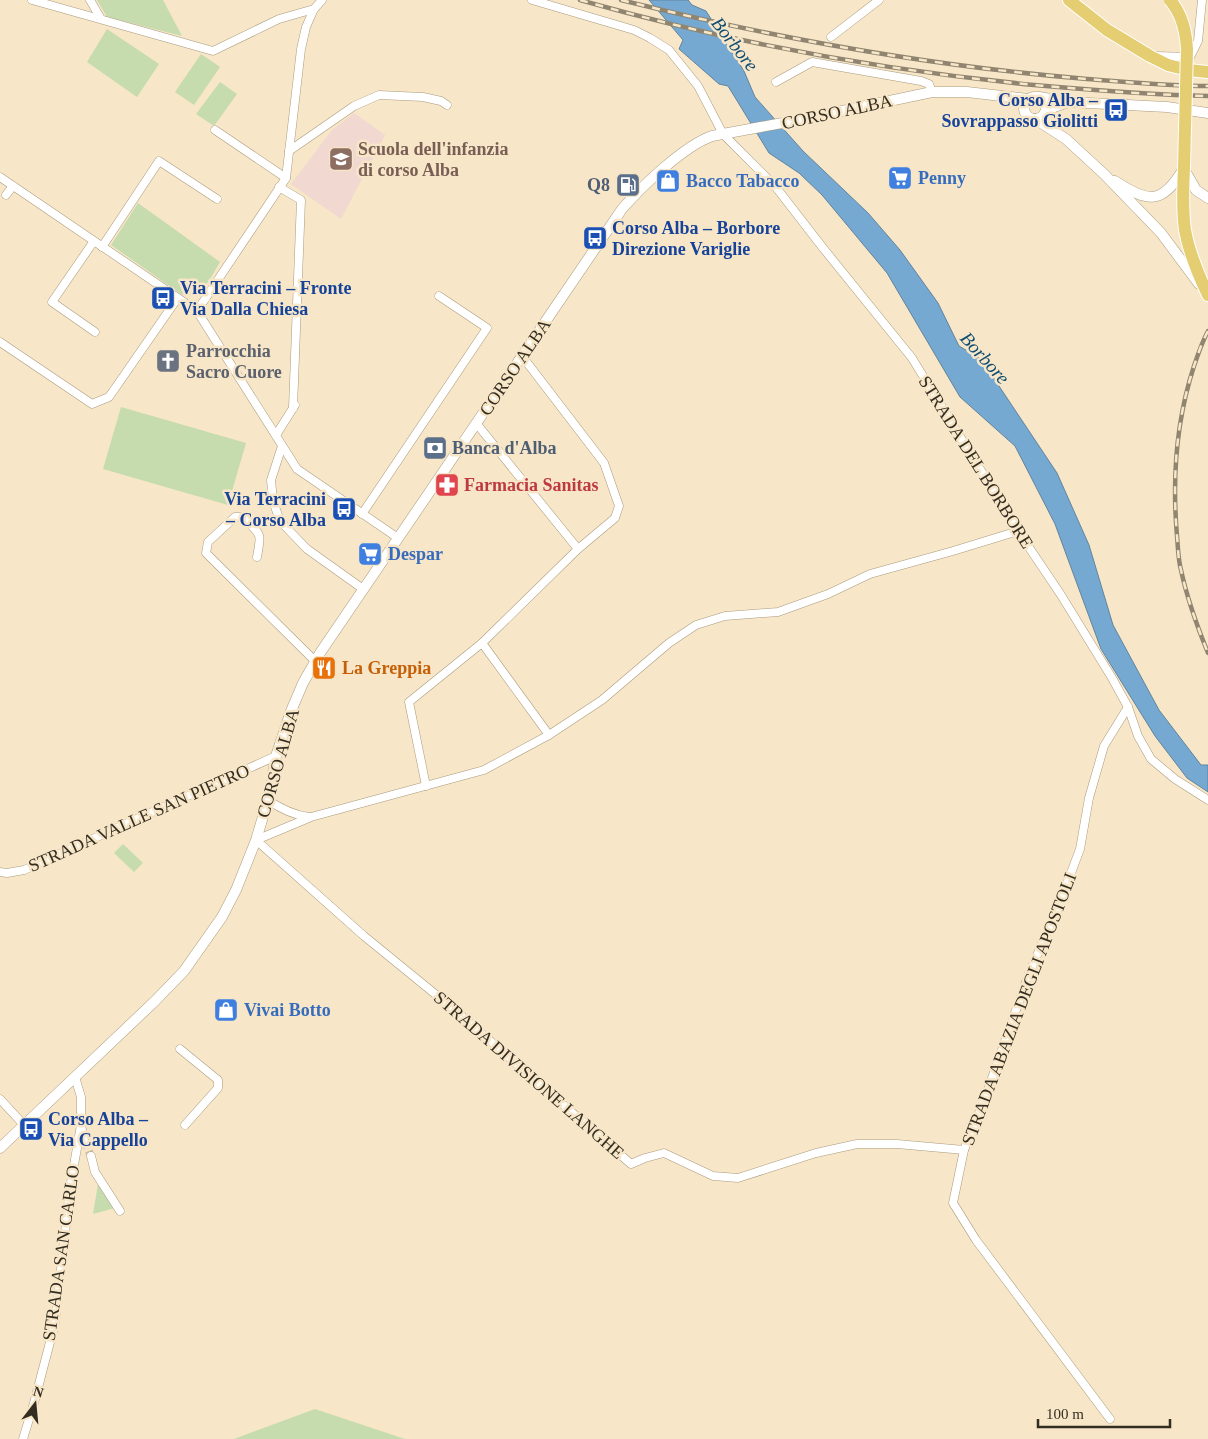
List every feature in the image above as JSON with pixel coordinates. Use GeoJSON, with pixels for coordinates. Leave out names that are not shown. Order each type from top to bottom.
{"type":"FeatureCollection","features":[{"type":"Feature","properties":{"kind":"main road"},"geometry":{"type":"LineString","coordinates":[[1069,0],[1107,30],[1150,56],[1168,65],[1208,72]]}},
{"type":"Feature","properties":{"kind":"main road"},"geometry":{"type":"LineString","coordinates":[[1170,0],[1178,12],[1186,34],[1187,49],[1183,211],[1187,242],[1208,296]]}},
{"type":"Feature","properties":{"kind":"street"},"geometry":{"type":"LineString","coordinates":[[32,0],[213,51],[279,19],[314,9]]}},
{"type":"Feature","properties":{"kind":"street"},"geometry":{"type":"LineString","coordinates":[[90,0],[101,19]]}},
{"type":"Feature","properties":{"kind":"street"},"geometry":{"type":"LineString","coordinates":[[197,311],[286,178],[301,49],[306,27],[314,9],[322,0]]}},
{"type":"Feature","properties":{"kind":"street","name":"STRADA DEL BORBORE"},"geometry":{"type":"LineString","coordinates":[[532,0],[634,30],[669,50],[698,86],[722,134],[775,186],[912,358],[1018,531],[1061,595],[1112,678],[1128,707],[1138,736],[1152,759],[1175,779],[1208,800]]}},
{"type":"Feature","properties":{"kind":"street"},"geometry":{"type":"LineString","coordinates":[[832,37],[879,0]]}},
{"type":"Feature","properties":{"kind":"street"},"geometry":{"type":"LineString","coordinates":[[1150,56],[1190,56],[1198,42],[1202,0]]}},
{"type":"Feature","properties":{"kind":"street","name":"CORSO ALBA"},"geometry":{"type":"LineString","coordinates":[[776,82],[812,62],[921,82],[928,84],[932,92]]}},
{"type":"Feature","properties":{"kind":"street","name":"CORSO ALBA"},"geometry":{"type":"LineString","coordinates":[[0,1148],[75,1078],[184,971],[222,917],[236,890],[256,840],[268,800],[276,756],[291,711],[315,661],[622,209],[656,175],[706,138],[932,92],[949,91],[1068,102],[1167,107],[1208,113]]}},
{"type":"Feature","properties":{"kind":"street"},"geometry":{"type":"LineString","coordinates":[[289,152],[354,106],[379,95],[423,97],[441,100],[447,105]]}},
{"type":"Feature","properties":{"kind":"street","name":"CORSO ALBA"},"geometry":{"type":"LineString","coordinates":[[996,95],[1025,111]]}},
{"type":"Feature","properties":{"kind":"street"},"geometry":{"type":"LineString","coordinates":[[1035,119],[1042,117],[1046,111],[1046,104],[1034,98],[1025,105],[1025,111],[1029,117],[1066,139],[1104,174],[1160,233],[1208,296]]}},
{"type":"Feature","properties":{"kind":"street"},"geometry":{"type":"LineString","coordinates":[[1046,111],[1068,102]]}},
{"type":"Feature","properties":{"kind":"street"},"geometry":{"type":"LineString","coordinates":[[1046,111],[1066,139]]}},
{"type":"Feature","properties":{"kind":"street"},"geometry":{"type":"LineString","coordinates":[[215,130],[286,178]]}},
{"type":"Feature","properties":{"kind":"street"},"geometry":{"type":"LineString","coordinates":[[102,247],[159,160],[218,198]]}},
{"type":"Feature","properties":{"kind":"street"},"geometry":{"type":"LineString","coordinates":[[1104,174],[1134,193],[1151,197],[1166,192],[1174,185],[1184,168]]}},
{"type":"Feature","properties":{"kind":"street"},"geometry":{"type":"LineString","coordinates":[[1184,168],[1196,190],[1208,198]]}},
{"type":"Feature","properties":{"kind":"street"},"geometry":{"type":"LineString","coordinates":[[0,177],[197,311],[297,469],[398,538]]}},
{"type":"Feature","properties":{"kind":"street"},"geometry":{"type":"LineString","coordinates":[[6,195],[13,186]]}},
{"type":"Feature","properties":{"kind":"street"},"geometry":{"type":"LineString","coordinates":[[280,187],[302,200],[293,408]]}},
{"type":"Feature","properties":{"kind":"street"},"geometry":{"type":"LineString","coordinates":[[94,241],[52,302],[95,332]]}},
{"type":"Feature","properties":{"kind":"street"},"geometry":{"type":"LineString","coordinates":[[362,514],[487,328],[439,296]]}},
{"type":"Feature","properties":{"kind":"street"},"geometry":{"type":"LineString","coordinates":[[0,342],[92,404],[109,397],[177,299]]}},
{"type":"Feature","properties":{"kind":"street"},"geometry":{"type":"LineString","coordinates":[[426,786],[409,702],[482,643],[578,549],[615,518],[619,506],[604,463],[522,356]]}},
{"type":"Feature","properties":{"kind":"street"},"geometry":{"type":"LineString","coordinates":[[276,435],[298,400]]}},
{"type":"Feature","properties":{"kind":"street"},"geometry":{"type":"LineString","coordinates":[[476,423],[578,549]]}},
{"type":"Feature","properties":{"kind":"street"},"geometry":{"type":"LineString","coordinates":[[282,446],[272,480],[273,501],[280,521],[308,549],[363,590]]}},
{"type":"Feature","properties":{"kind":"street"},"geometry":{"type":"LineString","coordinates":[[257,557],[260,534],[243,517],[239,516],[235,517],[208,542],[206,548],[206,553],[315,661]]}},
{"type":"Feature","properties":{"kind":"street"},"geometry":{"type":"LineString","coordinates":[[256,840],[311,818],[484,770],[549,735],[602,700],[669,642],[696,625],[724,616],[778,612],[828,594],[870,574],[1018,531]]}},
{"type":"Feature","properties":{"kind":"street"},"geometry":{"type":"LineString","coordinates":[[482,643],[549,735]]}},
{"type":"Feature","properties":{"kind":"street","name":"STRADA ABAZIA DEGLI APOSTOLI"},"geometry":{"type":"LineString","coordinates":[[1110,1419],[976,1240],[953,1203],[964,1150],[985,1098],[1028,976],[1059,905],[1080,849],[1089,798],[1104,746],[1128,707]]}},
{"type":"Feature","properties":{"kind":"street","name":"STRADA VALLE SAN PIETRO"},"geometry":{"type":"LineString","coordinates":[[0,872],[7,873],[30,868],[276,756]]}},
{"type":"Feature","properties":{"kind":"street"},"geometry":{"type":"LineString","coordinates":[[268,800],[283,811],[311,818]]}},
{"type":"Feature","properties":{"kind":"street","name":"STRADA DIVISIONE LANGHE"},"geometry":{"type":"LineString","coordinates":[[256,840],[364,936],[456,1011],[631,1164],[664,1153],[713,1176],[738,1178],[816,1153],[857,1144],[897,1144],[964,1150]]}},
{"type":"Feature","properties":{"kind":"street"},"geometry":{"type":"LineString","coordinates":[[180,1048],[218,1080],[219,1084],[218,1088],[185,1125]]}},
{"type":"Feature","properties":{"kind":"street","name":"STRADA SAN CARLO"},"geometry":{"type":"LineString","coordinates":[[23,1439],[55,1324],[70,1188],[81,1125],[81,1097],[75,1078]]}},
{"type":"Feature","properties":{"kind":"street"},"geometry":{"type":"LineString","coordinates":[[0,1099],[24,1125]]}},
{"type":"Feature","properties":{"kind":"street","name":"STRADA SAN CARLO"},"geometry":{"type":"LineString","coordinates":[[81,1125],[84,1140]]}},
{"type":"Feature","properties":{"kind":"street","name":"STRADA SAN CARLO"},"geometry":{"type":"LineString","coordinates":[[91,1156],[95,1172],[120,1211]]}},
{"type":"Feature","properties":{"kind":"shaded area","name":"Scuola dell'infanzia di corso Alba"},"geometry":{"type":"Polygon","coordinates":[[[354,113],[385,135],[341,219],[291,184],[332,130],[354,113]]]}},
{"type":"Feature","properties":{"kind":"green space"},"geometry":{"type":"Polygon","coordinates":[[[97,0],[163,0],[182,36],[107,17],[97,0]]]}},
{"type":"Feature","properties":{"kind":"green space"},"geometry":{"type":"Polygon","coordinates":[[[107,29],[159,64],[137,97],[87,62],[107,29]]]}},
{"type":"Feature","properties":{"kind":"green space"},"geometry":{"type":"Polygon","coordinates":[[[201,54],[220,67],[194,105],[175,92],[201,54]]]}},
{"type":"Feature","properties":{"kind":"green space"},"geometry":{"type":"Polygon","coordinates":[[[220,82],[237,94],[214,126],[196,114],[220,82]]]}},
{"type":"Feature","properties":{"kind":"green space"},"geometry":{"type":"Polygon","coordinates":[[[138,203],[220,262],[200,291],[195,294],[181,294],[111,245],[138,203]]]}},
{"type":"Feature","properties":{"kind":"green space"},"geometry":{"type":"Polygon","coordinates":[[[121,407],[246,443],[228,505],[103,469],[121,407]]]}},
{"type":"Feature","properties":{"kind":"green space"},"geometry":{"type":"Polygon","coordinates":[[[123,844],[143,863],[134,872],[114,853],[123,844]]]}},
{"type":"Feature","properties":{"kind":"green space"},"geometry":{"type":"Polygon","coordinates":[[[98,1184],[115,1208],[93,1214],[98,1184]]]}},
{"type":"Feature","properties":{"kind":"green space"},"geometry":{"type":"Polygon","coordinates":[[[315,1409],[405,1439],[234,1439],[315,1409]]]}},
{"type":"Feature","properties":{"kind":"water"},"geometry":{"type":"Polygon","coordinates":[[[649,0],[688,0],[692,5],[706,11],[744,71],[755,97],[803,151],[868,213],[900,250],[938,303],[959,346],[981,359],[1057,473],[1089,545],[1113,625],[1159,710],[1201,765],[1208,765],[1208,792],[1187,778],[1155,736],[1101,649],[1055,524],[1015,446],[960,397],[887,273],[822,195],[799,173],[769,153],[728,86],[719,84],[679,49],[683,40],[649,0]]]}},
{"type":"Feature","properties":{"kind":"tunnel"},"geometry":{"type":"LineString","coordinates":[[84,1140],[91,1156]]}},
{"type":"Feature","properties":{"kind":"railway"},"geometry":{"type":"LineString","coordinates":[[580,0],[692,29],[862,63],[1034,85],[1208,96]]}},
{"type":"Feature","properties":{"kind":"railway"},"geometry":{"type":"LineString","coordinates":[[621,0],[736,27],[852,49],[969,67],[1087,79],[1163,85],[1208,86]]}},
{"type":"Feature","properties":{"kind":"railway"},"geometry":{"type":"LineString","coordinates":[[1208,331],[1194,366],[1183,408],[1175,471],[1180,566],[1186,591],[1208,653]]}},
{"type":"Feature","properties":{"kind":"place","name":"Corso Alba – Sovrappasso Giolitti"},"geometry":{"type":"Point","coordinates":[1116,110]}},
{"type":"Feature","properties":{"kind":"place","name":"Scuola dell'infanzia di corso Alba"},"geometry":{"type":"Point","coordinates":[341,159]}},
{"type":"Feature","properties":{"kind":"place","name":"Penny"},"geometry":{"type":"Point","coordinates":[900,178]}},
{"type":"Feature","properties":{"kind":"place","name":"Bacco Tabacco"},"geometry":{"type":"Point","coordinates":[668,181]}},
{"type":"Feature","properties":{"kind":"place","name":"Q8"},"geometry":{"type":"Point","coordinates":[628,185]}},
{"type":"Feature","properties":{"kind":"place","name":"Corso Alba – Borbore Direzione Variglie"},"geometry":{"type":"Point","coordinates":[595,238]}},
{"type":"Feature","properties":{"kind":"place","name":"Via Terracini – Fronte Via Dalla Chiesa"},"geometry":{"type":"Point","coordinates":[163,298]}},
{"type":"Feature","properties":{"kind":"place","name":"Parrocchia Sacro Cuore"},"geometry":{"type":"Point","coordinates":[168,361]}},
{"type":"Feature","properties":{"kind":"place","name":"Banca d'Alba"},"geometry":{"type":"Point","coordinates":[435,448]}},
{"type":"Feature","properties":{"kind":"place","name":"Farmacia Sanitas"},"geometry":{"type":"Point","coordinates":[447,485]}},
{"type":"Feature","properties":{"kind":"place","name":"Via Terracini – Corso Alba"},"geometry":{"type":"Point","coordinates":[344,509]}},
{"type":"Feature","properties":{"kind":"place","name":"Despar"},"geometry":{"type":"Point","coordinates":[370,554]}},
{"type":"Feature","properties":{"kind":"place","name":"La Greppia"},"geometry":{"type":"Point","coordinates":[324,668]}},
{"type":"Feature","properties":{"kind":"place","name":"Vivai Botto"},"geometry":{"type":"Point","coordinates":[226,1010]}},
{"type":"Feature","properties":{"kind":"place","name":"Corso Alba – Via Cappello"},"geometry":{"type":"Point","coordinates":[31,1129]}},
{"type":"Feature","properties":{"kind":"water label","name":"Borbore"},"geometry":{"type":"Point","coordinates":[735,44]}},
{"type":"Feature","properties":{"kind":"water label","name":"Borbore"},"geometry":{"type":"Point","coordinates":[985,358]}}]}
